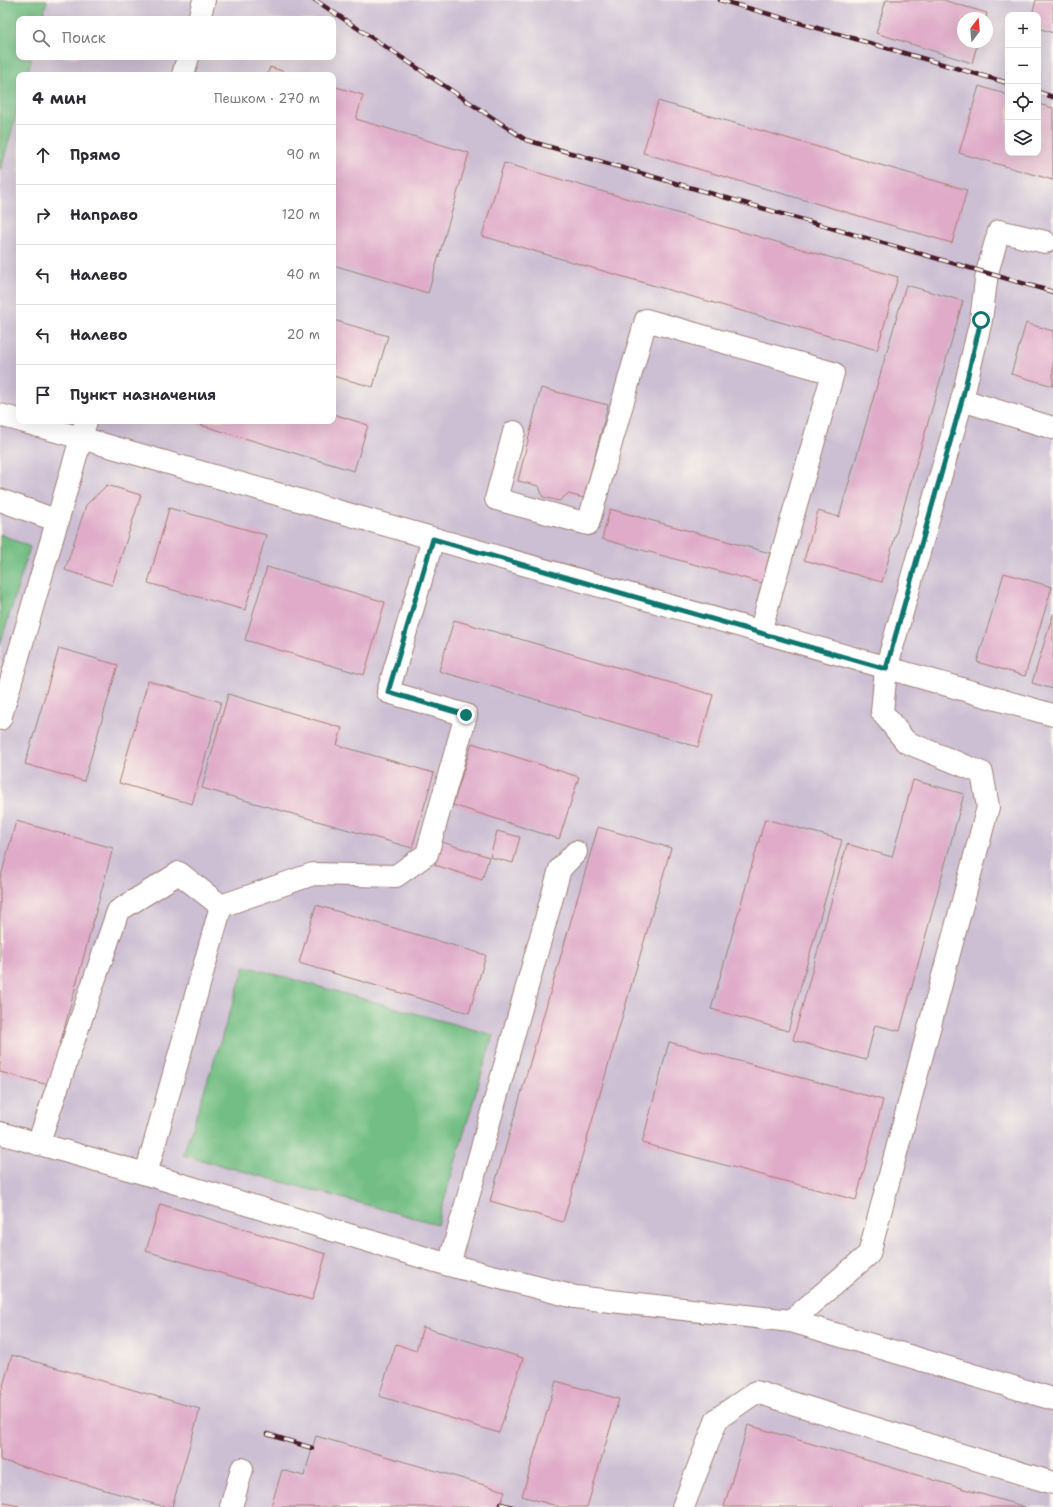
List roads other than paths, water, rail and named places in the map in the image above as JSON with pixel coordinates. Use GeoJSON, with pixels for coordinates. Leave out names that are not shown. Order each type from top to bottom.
{"type":"FeatureCollection","features":[{"type":"Feature","properties":{"kind":"lane"},"geometry":{"type":"LineString","coordinates":[[200,16],[204,0]]}},
{"type":"Feature","properties":{"kind":"lane"},"geometry":{"type":"LineString","coordinates":[[184,72],[187,60]]}},
{"type":"Feature","properties":{"kind":"lane"},"geometry":{"type":"LineString","coordinates":[[791,1321],[869,1254],[988,807],[982,773],[906,742],[882,712],[886,669],[962,400],[981,320],[987,273],[999,231],[1045,242]]}},
{"type":"Feature","properties":{"kind":"lane"},"geometry":{"type":"LineString","coordinates":[[514,432],[496,499],[588,524],[646,320],[833,373],[760,632]]}},
{"type":"Feature","properties":{"kind":"lane"},"geometry":{"type":"LineString","coordinates":[[962,400],[1053,428]]}},
{"type":"Feature","properties":{"kind":"lane"},"geometry":{"type":"LineString","coordinates":[[0,415],[16,420]]}},
{"type":"Feature","properties":{"kind":"lane"},"geometry":{"type":"LineString","coordinates":[[44,424],[83,429],[433,539],[886,669],[1053,715]]}},
{"type":"Feature","properties":{"kind":"lane"},"geometry":{"type":"LineString","coordinates":[[0,719],[58,521],[83,429]]}},
{"type":"Feature","properties":{"kind":"lane"},"geometry":{"type":"LineString","coordinates":[[0,500],[58,521]]}},
{"type":"Feature","properties":{"kind":"lane"},"geometry":{"type":"LineString","coordinates":[[221,906],[313,874],[396,876],[427,854],[466,715],[388,692],[433,539]]}},
{"type":"Feature","properties":{"kind":"lane"},"geometry":{"type":"LineString","coordinates":[[449,1265],[560,869],[576,852]]}},
{"type":"Feature","properties":{"kind":"lane"},"geometry":{"type":"LineString","coordinates":[[38,1144],[118,911],[179,873],[221,906]]}},
{"type":"Feature","properties":{"kind":"lane"},"geometry":{"type":"LineString","coordinates":[[146,1174],[221,906]]}},
{"type":"Feature","properties":{"kind":"lane"},"geometry":{"type":"LineString","coordinates":[[0,1133],[146,1174],[449,1265],[575,1297],[791,1321],[1053,1399]]}},
{"type":"Feature","properties":{"kind":"lane"},"geometry":{"type":"LineString","coordinates":[[683,1507],[717,1419],[756,1392],[1053,1483]]}},
{"type":"Feature","properties":{"kind":"lane"},"geometry":{"type":"LineString","coordinates":[[231,1507],[242,1469]]}},
{"type":"Feature","properties":{"kind":"railway"},"geometry":{"type":"LineString","coordinates":[[315,0],[526,140],[1053,292]]}},
{"type":"Feature","properties":{"kind":"railway"},"geometry":{"type":"LineString","coordinates":[[720,0],[1005,82]]}},
{"type":"Feature","properties":{"kind":"railway"},"geometry":{"type":"LineString","coordinates":[[1041,93],[1053,97]]}},
{"type":"Feature","properties":{"kind":"railway"},"geometry":{"type":"LineString","coordinates":[[267,1434],[312,1448]]}},
{"type":"Feature","properties":{"kind":"railway"},"geometry":{"type":"LineString","coordinates":[[501,1504],[512,1507]]}}]}
